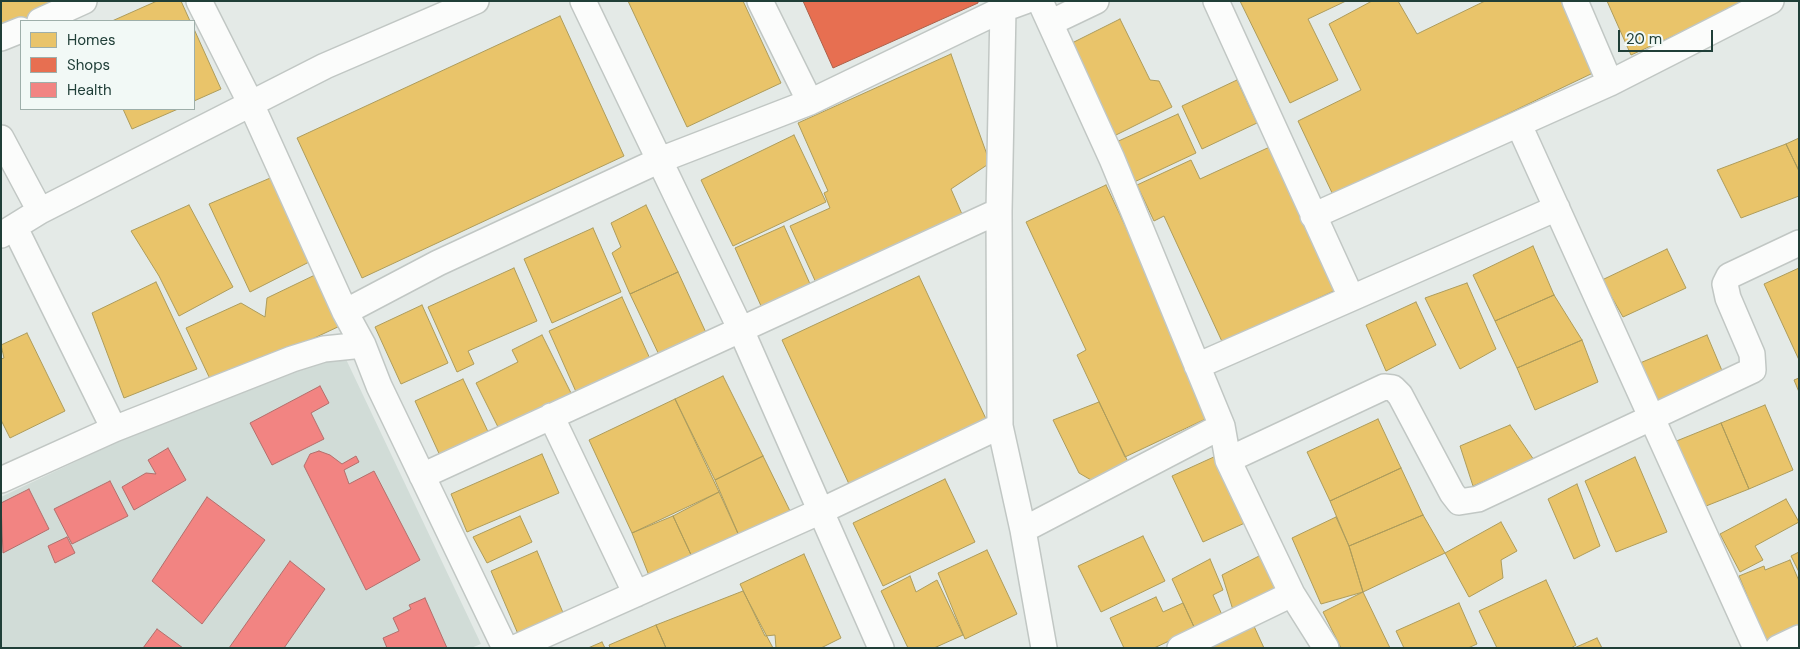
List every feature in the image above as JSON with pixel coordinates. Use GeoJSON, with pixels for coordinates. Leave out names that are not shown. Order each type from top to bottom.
{"type":"FeatureCollection","features":[{"type":"Feature","properties":{"kind":"street"},"geometry":{"type":"LineString","coordinates":[[42,20],[84,1]]}},
{"type":"Feature","properties":{"kind":"street"},"geometry":{"type":"LineString","coordinates":[[198,1],[251,104],[344,312],[363,345],[379,386],[506,648]]}},
{"type":"Feature","properties":{"kind":"street"},"geometry":{"type":"LineString","coordinates":[[114,429],[8,231],[40,211],[434,9],[476,1]]}},
{"type":"Feature","properties":{"kind":"street"},"geometry":{"type":"LineString","coordinates":[[583,1],[741,330],[881,648]]}},
{"type":"Feature","properties":{"kind":"street"},"geometry":{"type":"LineString","coordinates":[[760,1],[810,102]]}},
{"type":"Feature","properties":{"kind":"street"},"geometry":{"type":"LineString","coordinates":[[1040,1],[1112,159],[1222,426],[1228,460],[1292,594],[1326,648]]}},
{"type":"Feature","properties":{"kind":"street"},"geometry":{"type":"LineString","coordinates":[[1050,23],[1096,1]]}},
{"type":"Feature","properties":{"kind":"street"},"geometry":{"type":"LineString","coordinates":[[1216,1],[1351,296]]}},
{"type":"Feature","properties":{"kind":"street"},"geometry":{"type":"LineString","coordinates":[[1576,1],[1610,83]]}},
{"type":"Feature","properties":{"kind":"street"},"geometry":{"type":"LineString","coordinates":[[1314,216],[1610,83],[1771,1]]}},
{"type":"Feature","properties":{"kind":"street"},"geometry":{"type":"LineString","coordinates":[[344,312],[416,274],[660,160],[810,102],[1014,5],[999,211],[1000,426],[1024,530],[1044,648]]}},
{"type":"Feature","properties":{"kind":"street"},"geometry":{"type":"LineString","coordinates":[[1,38],[20,30]]}},
{"type":"Feature","properties":{"kind":"street"},"geometry":{"type":"LineString","coordinates":[[1519,125],[1756,648]]}},
{"type":"Feature","properties":{"kind":"street"},"geometry":{"type":"LineString","coordinates":[[1,138],[40,211]]}},
{"type":"Feature","properties":{"kind":"street"},"geometry":{"type":"LineString","coordinates":[[1197,366],[1351,296],[1557,208]]}},
{"type":"Feature","properties":{"kind":"street"},"geometry":{"type":"LineString","coordinates":[[422,476],[999,211]]}},
{"type":"Feature","properties":{"kind":"street"},"geometry":{"type":"LineString","coordinates":[[1228,460],[1384,387],[1393,388],[1400,395],[1452,493],[1458,502],[1468,502],[1753,370],[1752,354],[1728,298],[1725,284],[1729,276],[1799,243]]}},
{"type":"Feature","properties":{"kind":"street"},"geometry":{"type":"LineString","coordinates":[[1,480],[114,429],[324,348],[363,345]]}},
{"type":"Feature","properties":{"kind":"street"},"geometry":{"type":"LineString","coordinates":[[551,416],[636,594]]}},
{"type":"Feature","properties":{"kind":"street"},"geometry":{"type":"LineString","coordinates":[[515,648],[821,511],[1000,426]]}},
{"type":"Feature","properties":{"kind":"street"},"geometry":{"type":"LineString","coordinates":[[1024,530],[1222,426]]}},
{"type":"Feature","properties":{"kind":"street"},"geometry":{"type":"LineString","coordinates":[[1180,648],[1292,594]]}},
{"type":"Feature","properties":{"kind":"street"},"geometry":{"type":"LineString","coordinates":[[1778,648],[1799,638]]}},
{"type":"Feature","properties":{"kind":"shaded area"},"geometry":{"type":"Polygon","coordinates":[[[335,336],[481,644],[471,648],[1,648],[1,497],[292,359],[335,336]]]}},
{"type":"Feature","properties":{"kind":"building: Homes"},"geometry":{"type":"Polygon","coordinates":[[[1,1],[68,1],[28,20],[20,20],[20,24],[1,33],[1,1]]]}},
{"type":"Feature","properties":{"kind":"building: Homes"},"geometry":{"type":"Polygon","coordinates":[[[157,1],[181,1],[190,20],[114,20],[157,1]]]}},
{"type":"Feature","properties":{"kind":"building: Homes"},"geometry":{"type":"Polygon","coordinates":[[[628,1],[743,1],[781,83],[687,127],[628,1]]]}},
{"type":"Feature","properties":{"kind":"building: Homes"},"geometry":{"type":"Polygon","coordinates":[[[1240,1],[1346,1],[1308,19],[1338,80],[1290,103],[1240,1]]]}},
{"type":"Feature","properties":{"kind":"building: Homes"},"geometry":{"type":"Polygon","coordinates":[[[1372,1],[1398,1],[1417,34],[1485,1],[1561,1],[1595,72],[1334,197],[1298,121],[1361,90],[1329,24],[1372,1]]]}},
{"type":"Feature","properties":{"kind":"building: Homes"},"geometry":{"type":"Polygon","coordinates":[[[1607,1],[1751,1],[1631,55],[1607,1]]]}},
{"type":"Feature","properties":{"kind":"building: Homes"},"geometry":{"type":"Polygon","coordinates":[[[560,16],[624,156],[362,278],[297,138],[560,16]]]}},
{"type":"Feature","properties":{"kind":"building: Homes"},"geometry":{"type":"Polygon","coordinates":[[[1120,19],[1150,80],[1159,81],[1172,107],[1112,137],[1066,46],[1120,19]]]}},
{"type":"Feature","properties":{"kind":"building: Homes"},"geometry":{"type":"Polygon","coordinates":[[[195,31],[221,89],[195,101],[195,31]]]}},
{"type":"Feature","properties":{"kind":"building: Homes"},"geometry":{"type":"Polygon","coordinates":[[[951,54],[990,163],[951,189],[965,221],[818,287],[790,226],[830,208],[824,193],[828,191],[798,123],[951,54]]]}},
{"type":"Feature","properties":{"kind":"building: Homes"},"geometry":{"type":"Polygon","coordinates":[[[1237,80],[1257,123],[1202,149],[1182,106],[1237,80]]]}},
{"type":"Feature","properties":{"kind":"building: Homes"},"geometry":{"type":"Polygon","coordinates":[[[123,110],[176,110],[132,129],[123,110]]]}},
{"type":"Feature","properties":{"kind":"building: Homes"},"geometry":{"type":"Polygon","coordinates":[[[1178,114],[1196,153],[1130,184],[1112,144],[1178,114]]]}},
{"type":"Feature","properties":{"kind":"building: Homes"},"geometry":{"type":"Polygon","coordinates":[[[794,135],[826,202],[733,246],[701,180],[794,135]]]}},
{"type":"Feature","properties":{"kind":"building: Homes"},"geometry":{"type":"Polygon","coordinates":[[[1799,138],[1799,171],[1786,144],[1799,138]]]}},
{"type":"Feature","properties":{"kind":"building: Homes"},"geometry":{"type":"Polygon","coordinates":[[[1786,144],[1799,171],[1799,196],[1741,218],[1717,170],[1786,144]]]}},
{"type":"Feature","properties":{"kind":"building: Homes"},"geometry":{"type":"Polygon","coordinates":[[[1274,145],[1340,288],[1306,304],[1308,309],[1225,348],[1164,216],[1154,221],[1137,185],[1191,160],[1200,179],[1274,145]]]}},
{"type":"Feature","properties":{"kind":"building: Homes"},"geometry":{"type":"Polygon","coordinates":[[[275,176],[313,260],[250,292],[209,204],[275,176]]]}},
{"type":"Feature","properties":{"kind":"building: Homes"},"geometry":{"type":"Polygon","coordinates":[[[1106,185],[1214,415],[1125,457],[1077,355],[1086,350],[1026,222],[1106,185]]]}},
{"type":"Feature","properties":{"kind":"building: Homes"},"geometry":{"type":"Polygon","coordinates":[[[189,205],[233,287],[179,316],[159,276],[131,231],[189,205]]]}},
{"type":"Feature","properties":{"kind":"building: Homes"},"geometry":{"type":"Polygon","coordinates":[[[646,205],[678,272],[630,294],[612,253],[621,247],[611,223],[646,205]]]}},
{"type":"Feature","properties":{"kind":"building: Homes"},"geometry":{"type":"Polygon","coordinates":[[[784,226],[815,295],[766,317],[735,248],[784,226]]]}},
{"type":"Feature","properties":{"kind":"building: Homes"},"geometry":{"type":"Polygon","coordinates":[[[593,228],[621,292],[552,323],[524,259],[593,228]]]}},
{"type":"Feature","properties":{"kind":"building: Homes"},"geometry":{"type":"Polygon","coordinates":[[[1533,246],[1554,295],[1495,321],[1473,275],[1533,246]]]}},
{"type":"Feature","properties":{"kind":"building: Homes"},"geometry":{"type":"Polygon","coordinates":[[[1667,249],[1686,288],[1623,317],[1602,280],[1667,249]]]}},
{"type":"Feature","properties":{"kind":"building: Homes"},"geometry":{"type":"Polygon","coordinates":[[[514,268],[537,321],[468,351],[474,364],[457,372],[428,307],[514,268]]]}},
{"type":"Feature","properties":{"kind":"building: Homes"},"geometry":{"type":"Polygon","coordinates":[[[1799,268],[1799,360],[1764,284],[1799,268]]]}},
{"type":"Feature","properties":{"kind":"building: Homes"},"geometry":{"type":"Polygon","coordinates":[[[678,272],[708,337],[661,359],[630,294],[678,272]]]}},
{"type":"Feature","properties":{"kind":"building: Homes"},"geometry":{"type":"Polygon","coordinates":[[[317,274],[342,325],[293,348],[211,381],[186,328],[241,303],[265,317],[267,298],[317,274]]]}},
{"type":"Feature","properties":{"kind":"building: Homes"},"geometry":{"type":"Polygon","coordinates":[[[919,276],[987,421],[849,484],[782,340],[919,276]]]}},
{"type":"Feature","properties":{"kind":"building: Homes"},"geometry":{"type":"Polygon","coordinates":[[[156,282],[197,369],[124,398],[92,313],[156,282]]]}},
{"type":"Feature","properties":{"kind":"building: Homes"},"geometry":{"type":"Polygon","coordinates":[[[1467,283],[1496,349],[1460,369],[1425,298],[1467,283]]]}},
{"type":"Feature","properties":{"kind":"building: Homes"},"geometry":{"type":"Polygon","coordinates":[[[1554,295],[1582,340],[1517,368],[1495,321],[1554,295]]]}},
{"type":"Feature","properties":{"kind":"building: Homes"},"geometry":{"type":"Polygon","coordinates":[[[622,297],[651,361],[577,394],[549,331],[622,297]]]}},
{"type":"Feature","properties":{"kind":"building: Homes"},"geometry":{"type":"Polygon","coordinates":[[[1416,302],[1436,345],[1386,371],[1366,325],[1416,302]]]}},
{"type":"Feature","properties":{"kind":"building: Homes"},"geometry":{"type":"Polygon","coordinates":[[[422,305],[448,363],[401,384],[375,327],[422,305]]]}},
{"type":"Feature","properties":{"kind":"building: Homes"},"geometry":{"type":"Polygon","coordinates":[[[27,333],[65,411],[10,438],[1,420],[1,359],[4,358],[1,345],[27,333]]]}},
{"type":"Feature","properties":{"kind":"building: Homes"},"geometry":{"type":"Polygon","coordinates":[[[542,335],[574,399],[502,435],[476,383],[518,362],[512,350],[542,335]]]}},
{"type":"Feature","properties":{"kind":"building: Homes"},"geometry":{"type":"Polygon","coordinates":[[[1707,335],[1723,373],[1659,404],[1640,363],[1707,335]]]}},
{"type":"Feature","properties":{"kind":"building: Homes"},"geometry":{"type":"Polygon","coordinates":[[[1582,340],[1598,382],[1535,410],[1517,368],[1582,340]]]}},
{"type":"Feature","properties":{"kind":"building: Homes"},"geometry":{"type":"Polygon","coordinates":[[[723,376],[763,456],[715,480],[675,399],[723,376]]]}},
{"type":"Feature","properties":{"kind":"building: Homes"},"geometry":{"type":"Polygon","coordinates":[[[1799,378],[1799,392],[1794,380],[1799,378]]]}},
{"type":"Feature","properties":{"kind":"building: Homes"},"geometry":{"type":"Polygon","coordinates":[[[463,379],[491,438],[442,460],[415,401],[463,379]]]}},
{"type":"Feature","properties":{"kind":"building: Homes"},"geometry":{"type":"Polygon","coordinates":[[[675,399],[719,492],[632,533],[589,440],[675,399]]]}},
{"type":"Feature","properties":{"kind":"building: Homes"},"geometry":{"type":"Polygon","coordinates":[[[1099,402],[1130,466],[1091,480],[1079,473],[1053,420],[1099,402]]]}},
{"type":"Feature","properties":{"kind":"building: Homes"},"geometry":{"type":"Polygon","coordinates":[[[1765,405],[1793,470],[1749,489],[1721,423],[1765,405]]]}},
{"type":"Feature","properties":{"kind":"building: Homes"},"geometry":{"type":"Polygon","coordinates":[[[1378,419],[1401,468],[1330,501],[1307,452],[1378,419]]]}},
{"type":"Feature","properties":{"kind":"building: Homes"},"geometry":{"type":"Polygon","coordinates":[[[1721,423],[1749,489],[1701,508],[1674,442],[1721,423]]]}},
{"type":"Feature","properties":{"kind":"building: Homes"},"geometry":{"type":"Polygon","coordinates":[[[1510,425],[1534,460],[1473,486],[1460,446],[1510,425]]]}},
{"type":"Feature","properties":{"kind":"building: Homes"},"geometry":{"type":"Polygon","coordinates":[[[542,454],[559,493],[467,532],[451,494],[542,454]]]}},
{"type":"Feature","properties":{"kind":"building: Homes"},"geometry":{"type":"Polygon","coordinates":[[[763,456],[792,515],[740,538],[715,480],[763,456]]]}},
{"type":"Feature","properties":{"kind":"building: Homes"},"geometry":{"type":"Polygon","coordinates":[[[1216,456],[1247,522],[1203,542],[1172,476],[1216,456]]]}},
{"type":"Feature","properties":{"kind":"building: Homes"},"geometry":{"type":"Polygon","coordinates":[[[1635,457],[1667,532],[1616,552],[1585,481],[1635,457]]]}},
{"type":"Feature","properties":{"kind":"building: Homes"},"geometry":{"type":"Polygon","coordinates":[[[1401,468],[1423,515],[1349,546],[1330,501],[1401,468]]]}},
{"type":"Feature","properties":{"kind":"building: Homes"},"geometry":{"type":"Polygon","coordinates":[[[945,479],[975,542],[883,586],[853,523],[945,479]]]}},
{"type":"Feature","properties":{"kind":"building: Homes"},"geometry":{"type":"Polygon","coordinates":[[[1577,484],[1600,546],[1574,559],[1548,499],[1577,484]]]}},
{"type":"Feature","properties":{"kind":"building: Homes"},"geometry":{"type":"Polygon","coordinates":[[[719,492],[740,538],[693,559],[673,516],[719,492]]]}},
{"type":"Feature","properties":{"kind":"building: Homes"},"geometry":{"type":"Polygon","coordinates":[[[1786,499],[1799,522],[1755,546],[1763,560],[1740,572],[1720,534],[1786,499]]]}},
{"type":"Feature","properties":{"kind":"building: Homes"},"geometry":{"type":"Polygon","coordinates":[[[1423,515],[1445,553],[1363,592],[1349,546],[1423,515]]]}},
{"type":"Feature","properties":{"kind":"building: Homes"},"geometry":{"type":"Polygon","coordinates":[[[520,516],[532,542],[487,563],[473,537],[520,516]]]}},
{"type":"Feature","properties":{"kind":"building: Homes"},"geometry":{"type":"Polygon","coordinates":[[[673,516],[693,559],[650,578],[632,533],[673,516]]]}},
{"type":"Feature","properties":{"kind":"building: Homes"},"geometry":{"type":"Polygon","coordinates":[[[1336,517],[1349,546],[1363,592],[1321,604],[1292,538],[1336,517]]]}},
{"type":"Feature","properties":{"kind":"building: Homes"},"geometry":{"type":"Polygon","coordinates":[[[1501,522],[1517,551],[1501,560],[1503,578],[1469,597],[1445,553],[1501,522]]]}},
{"type":"Feature","properties":{"kind":"building: Homes"},"geometry":{"type":"Polygon","coordinates":[[[1143,536],[1165,581],[1101,612],[1078,566],[1143,536]]]}},
{"type":"Feature","properties":{"kind":"building: Homes"},"geometry":{"type":"Polygon","coordinates":[[[987,550],[1017,614],[965,639],[938,573],[987,550]]]}},
{"type":"Feature","properties":{"kind":"building: Homes"},"geometry":{"type":"Polygon","coordinates":[[[537,551],[564,615],[518,634],[491,571],[537,551]]]}},
{"type":"Feature","properties":{"kind":"building: Homes"},"geometry":{"type":"Polygon","coordinates":[[[1799,552],[1799,572],[1791,556],[1799,552]]]}},
{"type":"Feature","properties":{"kind":"building: Homes"},"geometry":{"type":"Polygon","coordinates":[[[804,554],[841,638],[821,648],[776,648],[775,635],[765,636],[740,584],[804,554]]]}},
{"type":"Feature","properties":{"kind":"building: Homes"},"geometry":{"type":"Polygon","coordinates":[[[1263,554],[1280,587],[1233,610],[1222,575],[1263,554]]]}},
{"type":"Feature","properties":{"kind":"building: Homes"},"geometry":{"type":"Polygon","coordinates":[[[1210,559],[1223,590],[1213,595],[1223,617],[1195,629],[1172,579],[1210,559]]]}},
{"type":"Feature","properties":{"kind":"building: Homes"},"geometry":{"type":"Polygon","coordinates":[[[1790,560],[1799,581],[1799,629],[1766,642],[1739,576],[1764,566],[1765,570],[1790,560]]]}},
{"type":"Feature","properties":{"kind":"building: Homes"},"geometry":{"type":"Polygon","coordinates":[[[910,576],[916,592],[937,580],[963,635],[934,648],[908,648],[881,591],[910,576]]]}},
{"type":"Feature","properties":{"kind":"building: Homes"},"geometry":{"type":"Polygon","coordinates":[[[1546,580],[1576,645],[1571,648],[1497,648],[1479,611],[1546,580]]]}},
{"type":"Feature","properties":{"kind":"building: Homes"},"geometry":{"type":"Polygon","coordinates":[[[743,591],[773,648],[666,648],[656,625],[743,591]]]}},
{"type":"Feature","properties":{"kind":"building: Homes"},"geometry":{"type":"Polygon","coordinates":[[[1363,592],[1390,648],[1341,648],[1323,612],[1363,592]]]}},
{"type":"Feature","properties":{"kind":"building: Homes"},"geometry":{"type":"Polygon","coordinates":[[[1156,597],[1163,612],[1183,603],[1195,629],[1154,648],[1124,648],[1110,618],[1156,597]]]}},
{"type":"Feature","properties":{"kind":"building: Homes"},"geometry":{"type":"Polygon","coordinates":[[[1459,603],[1477,644],[1468,648],[1404,648],[1396,631],[1459,603]]]}},
{"type":"Feature","properties":{"kind":"building: Homes"},"geometry":{"type":"Polygon","coordinates":[[[1253,624],[1264,648],[1203,648],[1253,624]]]}},
{"type":"Feature","properties":{"kind":"building: Homes"},"geometry":{"type":"Polygon","coordinates":[[[656,625],[666,648],[610,648],[609,645],[656,625]]]}},
{"type":"Feature","properties":{"kind":"building: Homes"},"geometry":{"type":"Polygon","coordinates":[[[1597,638],[1602,648],[1574,648],[1597,638]]]}},
{"type":"Feature","properties":{"kind":"building: Homes"},"geometry":{"type":"Polygon","coordinates":[[[602,642],[605,648],[588,648],[602,642]]]}},
{"type":"Feature","properties":{"kind":"building: Shops"},"geometry":{"type":"Polygon","coordinates":[[[803,1],[978,1],[978,3],[833,68],[803,1]]]}},
{"type":"Feature","properties":{"kind":"building: Health"},"geometry":{"type":"Polygon","coordinates":[[[320,386],[329,403],[311,413],[324,439],[272,465],[250,423],[320,386]]]}},
{"type":"Feature","properties":{"kind":"building: Health"},"geometry":{"type":"Polygon","coordinates":[[[168,448],[186,480],[134,510],[122,487],[146,473],[156,474],[148,460],[168,448]]]}},
{"type":"Feature","properties":{"kind":"building: Health"},"geometry":{"type":"Polygon","coordinates":[[[319,451],[330,455],[342,464],[356,456],[359,462],[344,470],[349,484],[374,471],[420,560],[366,590],[304,466],[310,454],[319,451]]]}},
{"type":"Feature","properties":{"kind":"building: Health"},"geometry":{"type":"Polygon","coordinates":[[[110,481],[128,516],[72,544],[54,509],[110,481]]]}},
{"type":"Feature","properties":{"kind":"building: Health"},"geometry":{"type":"Polygon","coordinates":[[[29,489],[49,529],[3,553],[1,503],[29,489]]]}},
{"type":"Feature","properties":{"kind":"building: Health"},"geometry":{"type":"Polygon","coordinates":[[[207,497],[265,540],[202,624],[152,581],[207,497]]]}},
{"type":"Feature","properties":{"kind":"building: Health"},"geometry":{"type":"Polygon","coordinates":[[[67,537],[75,553],[55,563],[48,546],[67,537]]]}},
{"type":"Feature","properties":{"kind":"building: Health"},"geometry":{"type":"Polygon","coordinates":[[[290,561],[325,589],[284,648],[229,648],[290,561]]]}},
{"type":"Feature","properties":{"kind":"building: Health"},"geometry":{"type":"Polygon","coordinates":[[[425,598],[447,648],[387,648],[383,638],[399,631],[393,618],[411,609],[409,605],[425,598]]]}},
{"type":"Feature","properties":{"kind":"building: Health"},"geometry":{"type":"Polygon","coordinates":[[[157,629],[183,648],[143,648],[157,629]]]}}]}
